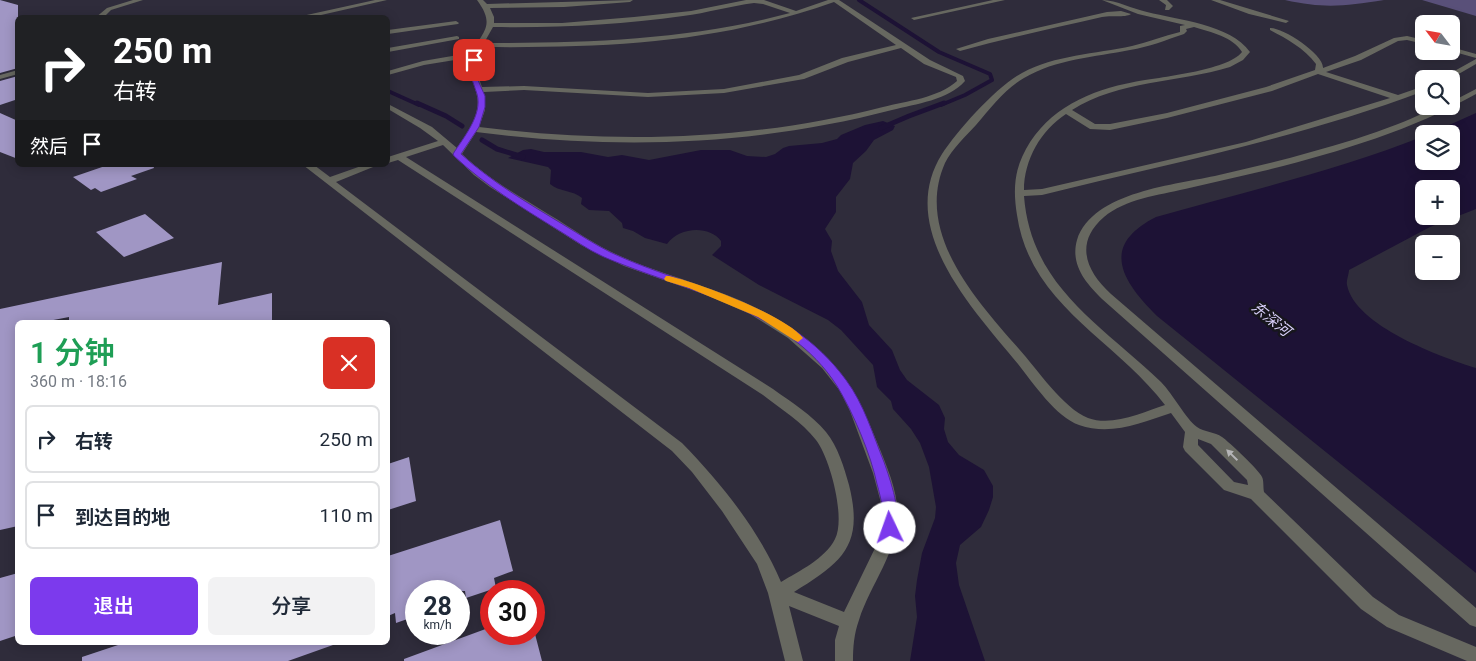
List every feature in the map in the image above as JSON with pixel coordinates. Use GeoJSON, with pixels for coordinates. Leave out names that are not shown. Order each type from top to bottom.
{"type":"FeatureCollection","features":[{"type":"Feature","properties":{"kind":"street"},"geometry":{"type":"LineString","coordinates":[[100,15],[109,9],[140,0]]}},
{"type":"Feature","properties":{"kind":"street"},"geometry":{"type":"LineString","coordinates":[[311,15],[384,0]]}},
{"type":"Feature","properties":{"kind":"street"},"geometry":{"type":"LineString","coordinates":[[483,3],[564,5],[630,0]]}},
{"type":"Feature","properties":{"kind":"street"},"geometry":{"type":"LineString","coordinates":[[490,25],[544,25],[628,20],[684,14],[754,0],[796,13]]}},
{"type":"Feature","properties":{"kind":"street"},"geometry":{"type":"LineString","coordinates":[[474,129],[546,137],[633,140],[773,132],[815,125],[891,108],[947,90],[956,86],[961,81],[959,76],[927,62],[835,0],[796,13],[730,29],[656,38],[565,44],[479,45]]}},
{"type":"Feature","properties":{"kind":"street"},"geometry":{"type":"LineString","coordinates":[[914,18],[1002,0]]}},
{"type":"Feature","properties":{"kind":"street"},"geometry":{"type":"LineString","coordinates":[[1105,0],[1136,11],[1231,38],[1245,48],[1245,56],[1222,66],[1123,86],[1096,95],[1054,117],[1030,147],[1023,164],[1019,193],[1020,213],[1026,238],[1042,271],[1056,291],[1075,311],[1160,389],[1192,431],[1216,440],[1255,478],[1256,494]]}},
{"type":"Feature","properties":{"kind":"street"},"geometry":{"type":"LineString","coordinates":[[1162,0],[1169,4],[1170,6],[1167,9]]}},
{"type":"Feature","properties":{"kind":"street"},"geometry":{"type":"LineString","coordinates":[[1214,0],[1251,13],[1286,21]]}},
{"type":"Feature","properties":{"kind":"street"},"geometry":{"type":"LineString","coordinates":[[457,154],[474,129],[481,107],[481,96],[474,78],[474,60],[479,45],[490,25],[491,14],[483,3]]}},
{"type":"Feature","properties":{"kind":"street"},"geometry":{"type":"LineString","coordinates":[[960,49],[995,38],[1074,23],[1113,12],[1126,13],[1182,27],[1194,26]]}},
{"type":"Feature","properties":{"kind":"street"},"geometry":{"type":"LineString","coordinates":[[390,32],[456,23]]}},
{"type":"Feature","properties":{"kind":"street"},"geometry":{"type":"LineString","coordinates":[[1174,407],[1121,423],[1102,426],[1081,421],[1060,404],[978,307],[954,272],[939,240],[931,212],[933,185],[940,164],[953,145],[998,95],[1023,75],[1093,54],[1157,41],[1182,33],[1184,31],[1182,27]]}},
{"type":"Feature","properties":{"kind":"street"},"geometry":{"type":"LineString","coordinates":[[1272,29],[1315,56],[1320,64],[1319,72]]}},
{"type":"Feature","properties":{"kind":"street"},"geometry":{"type":"LineString","coordinates":[[390,50],[457,38]]}},
{"type":"Feature","properties":{"kind":"street"},"geometry":{"type":"LineString","coordinates":[[1065,110],[1093,127],[1110,127],[1269,89],[1358,58],[1396,39],[1407,38],[1415,40]]}},
{"type":"Feature","properties":{"kind":"street"},"geometry":{"type":"LineString","coordinates":[[479,90],[517,88],[648,95],[724,91],[800,77],[845,60],[903,45]]}},
{"type":"Feature","properties":{"kind":"street"},"geometry":{"type":"LineString","coordinates":[[1460,52],[1476,56]]}},
{"type":"Feature","properties":{"kind":"street"},"geometry":{"type":"LineString","coordinates":[[390,72],[423,63],[458,57]]}},
{"type":"Feature","properties":{"kind":"street"},"geometry":{"type":"LineString","coordinates":[[1460,70],[1476,61]]}},
{"type":"Feature","properties":{"kind":"street"},"geometry":{"type":"LineString","coordinates":[[1319,72],[1398,98]]}},
{"type":"Feature","properties":{"kind":"street"},"geometry":{"type":"LineString","coordinates":[[0,77],[15,73]]}},
{"type":"Feature","properties":{"kind":"street"},"geometry":{"type":"LineString","coordinates":[[1019,193],[1042,192],[1248,144],[1321,123],[1415,91]]}},
{"type":"Feature","properties":{"kind":"street"},"geometry":{"type":"LineString","coordinates":[[1460,100],[1476,91]]}},
{"type":"Feature","properties":{"kind":"street"},"geometry":{"type":"LineString","coordinates":[[390,107],[435,134],[477,173],[504,193],[605,254],[654,274],[701,289],[762,314],[796,336],[819,357],[842,383],[858,412],[883,477],[889,505],[890,528],[882,553],[849,622],[842,647],[844,661]]}},
{"type":"Feature","properties":{"kind":"street"},"geometry":{"type":"LineString","coordinates":[[1427,115],[1325,152],[1282,164],[1144,195],[1124,202],[1106,210],[1093,222],[1085,233],[1080,247],[1080,260],[1086,274],[1120,308],[1476,619]]}},
{"type":"Feature","properties":{"kind":"street"},"geometry":{"type":"LineString","coordinates":[[393,158],[444,142]]}},
{"type":"Feature","properties":{"kind":"street"},"geometry":{"type":"LineString","coordinates":[[393,158],[768,392],[822,437],[833,462],[846,501],[846,531],[837,550],[824,562],[777,593]]}},
{"type":"Feature","properties":{"kind":"street"},"geometry":{"type":"LineString","coordinates":[[311,167],[677,447],[697,468],[728,507],[764,561],[777,593],[794,661]]}},
{"type":"Feature","properties":{"kind":"street"},"geometry":{"type":"LineString","coordinates":[[329,181],[368,167]]}},
{"type":"Feature","properties":{"kind":"street"},"geometry":{"type":"LineString","coordinates":[[1192,431],[1190,447],[1229,486],[1256,494],[1367,603],[1393,621],[1476,656]]}},
{"type":"Feature","properties":{"kind":"street"},"geometry":{"type":"LineString","coordinates":[[777,593],[849,622]]}},
{"type":"Feature","properties":{"kind":"shaded area"},"geometry":{"type":"Polygon","coordinates":[[[1285,0],[1384,0],[1324,6],[1285,0]]]}},
{"type":"Feature","properties":{"kind":"shaded area"},"geometry":{"type":"Polygon","coordinates":[[[1422,0],[1476,0],[1476,16],[1422,0]]]}},
{"type":"Feature","properties":{"kind":"water","name":"东深河"},"geometry":{"type":"Polygon","coordinates":[[[1476,113],[1476,209],[1460,215],[1460,180],[1415,180],[1415,225],[1435,225],[1349,270],[1347,285],[1353,300],[1366,314],[1382,326],[1422,348],[1476,368],[1476,573],[1157,316],[1134,290],[1126,277],[1122,264],[1122,252],[1127,240],[1138,228],[1156,217],[1291,180],[1415,139],[1415,170],[1460,170],[1460,125],[1449,125],[1476,113]]]}},
{"type":"Feature","properties":{"kind":"water"},"geometry":{"type":"Polygon","coordinates":[[[883,121],[895,126],[893,130],[874,140],[866,151],[853,163],[850,179],[836,197],[836,212],[825,229],[832,241],[831,251],[838,271],[862,302],[869,325],[892,350],[900,370],[907,380],[939,405],[945,418],[944,429],[948,442],[959,455],[984,470],[993,486],[993,497],[981,527],[960,545],[956,563],[959,585],[985,661],[910,661],[917,617],[915,596],[917,580],[922,553],[935,518],[936,507],[929,467],[920,443],[911,429],[893,409],[891,401],[877,387],[873,365],[841,330],[828,320],[759,285],[712,255],[721,246],[721,241],[709,232],[702,230],[686,231],[672,238],[667,244],[645,238],[623,228],[622,223],[609,211],[589,210],[581,204],[582,198],[578,195],[554,187],[550,184],[551,170],[548,167],[508,158],[523,150],[531,149],[544,152],[581,152],[608,157],[622,155],[649,160],[701,150],[730,150],[747,156],[766,157],[789,146],[822,143],[837,139],[841,135],[865,125],[883,121]]]}},
{"type":"Feature","properties":{"kind":"building"},"geometry":{"type":"Polygon","coordinates":[[[0,0],[18,5],[18,15],[15,15],[15,69],[0,73],[0,0]]]}},
{"type":"Feature","properties":{"kind":"building"},"geometry":{"type":"Polygon","coordinates":[[[15,77],[15,100],[0,105],[0,81],[15,77]]]}},
{"type":"Feature","properties":{"kind":"building"},"geometry":{"type":"Polygon","coordinates":[[[0,113],[15,120],[15,158],[0,152],[0,113]]]}},
{"type":"Feature","properties":{"kind":"building"},"geometry":{"type":"Polygon","coordinates":[[[102,167],[154,168],[131,176],[137,179],[101,192],[95,188],[91,190],[73,177],[102,167]]]}},
{"type":"Feature","properties":{"kind":"building"},"geometry":{"type":"Polygon","coordinates":[[[145,214],[174,238],[124,257],[96,232],[145,214]]]}},
{"type":"Feature","properties":{"kind":"building"},"geometry":{"type":"Polygon","coordinates":[[[222,262],[218,305],[272,293],[272,320],[69,320],[69,317],[53,320],[15,320],[15,527],[0,530],[0,309],[222,262]]]}},
{"type":"Feature","properties":{"kind":"building"},"geometry":{"type":"Polygon","coordinates":[[[409,457],[416,501],[390,509],[390,463],[409,457]]]}},
{"type":"Feature","properties":{"kind":"building"},"geometry":{"type":"Polygon","coordinates":[[[500,520],[513,571],[494,578],[494,580],[480,580],[480,593],[470,597],[470,580],[405,580],[405,620],[396,623],[395,613],[390,615],[390,555],[500,520]]]}},
{"type":"Feature","properties":{"kind":"building"},"geometry":{"type":"Polygon","coordinates":[[[15,574],[15,636],[0,641],[0,578],[15,574]]]}},
{"type":"Feature","properties":{"kind":"building"},"geometry":{"type":"Polygon","coordinates":[[[480,631],[480,645],[538,645],[542,661],[404,661],[404,659],[442,645],[470,645],[470,635],[480,631]]]}},
{"type":"Feature","properties":{"kind":"building"},"geometry":{"type":"Polygon","coordinates":[[[118,645],[333,645],[288,661],[82,661],[82,657],[118,645]]]}},
{"type":"Feature","properties":{"kind":"waterway"},"geometry":{"type":"LineString","coordinates":[[859,0],[939,52],[990,74],[992,80],[965,95],[941,105]]}},
{"type":"Feature","properties":{"kind":"waterway"},"geometry":{"type":"LineString","coordinates":[[390,92],[419,105]]}},
{"type":"Feature","properties":{"kind":"waterway"},"geometry":{"type":"LineString","coordinates":[[417,103],[446,116],[462,126]]}},
{"type":"Feature","properties":{"kind":"waterway"},"geometry":{"type":"LineString","coordinates":[[881,128],[944,103]]}},
{"type":"Feature","properties":{"kind":"waterway"},"geometry":{"type":"LineString","coordinates":[[482,140],[497,149],[523,157]]}},
{"type":"Feature","properties":{"kind":"slow traffic"},"geometry":{"type":"LineString","coordinates":[[669,279],[692,286],[762,314],[798,338]]}},
{"type":"Feature","properties":{"kind":"route"},"geometry":{"type":"LineString","coordinates":[[474,60],[474,78],[481,96],[481,107],[475,127],[457,154],[477,173],[504,193],[605,254],[762,314],[796,336],[819,357],[842,383],[858,412],[883,477],[889,505],[890,528]]}}]}
